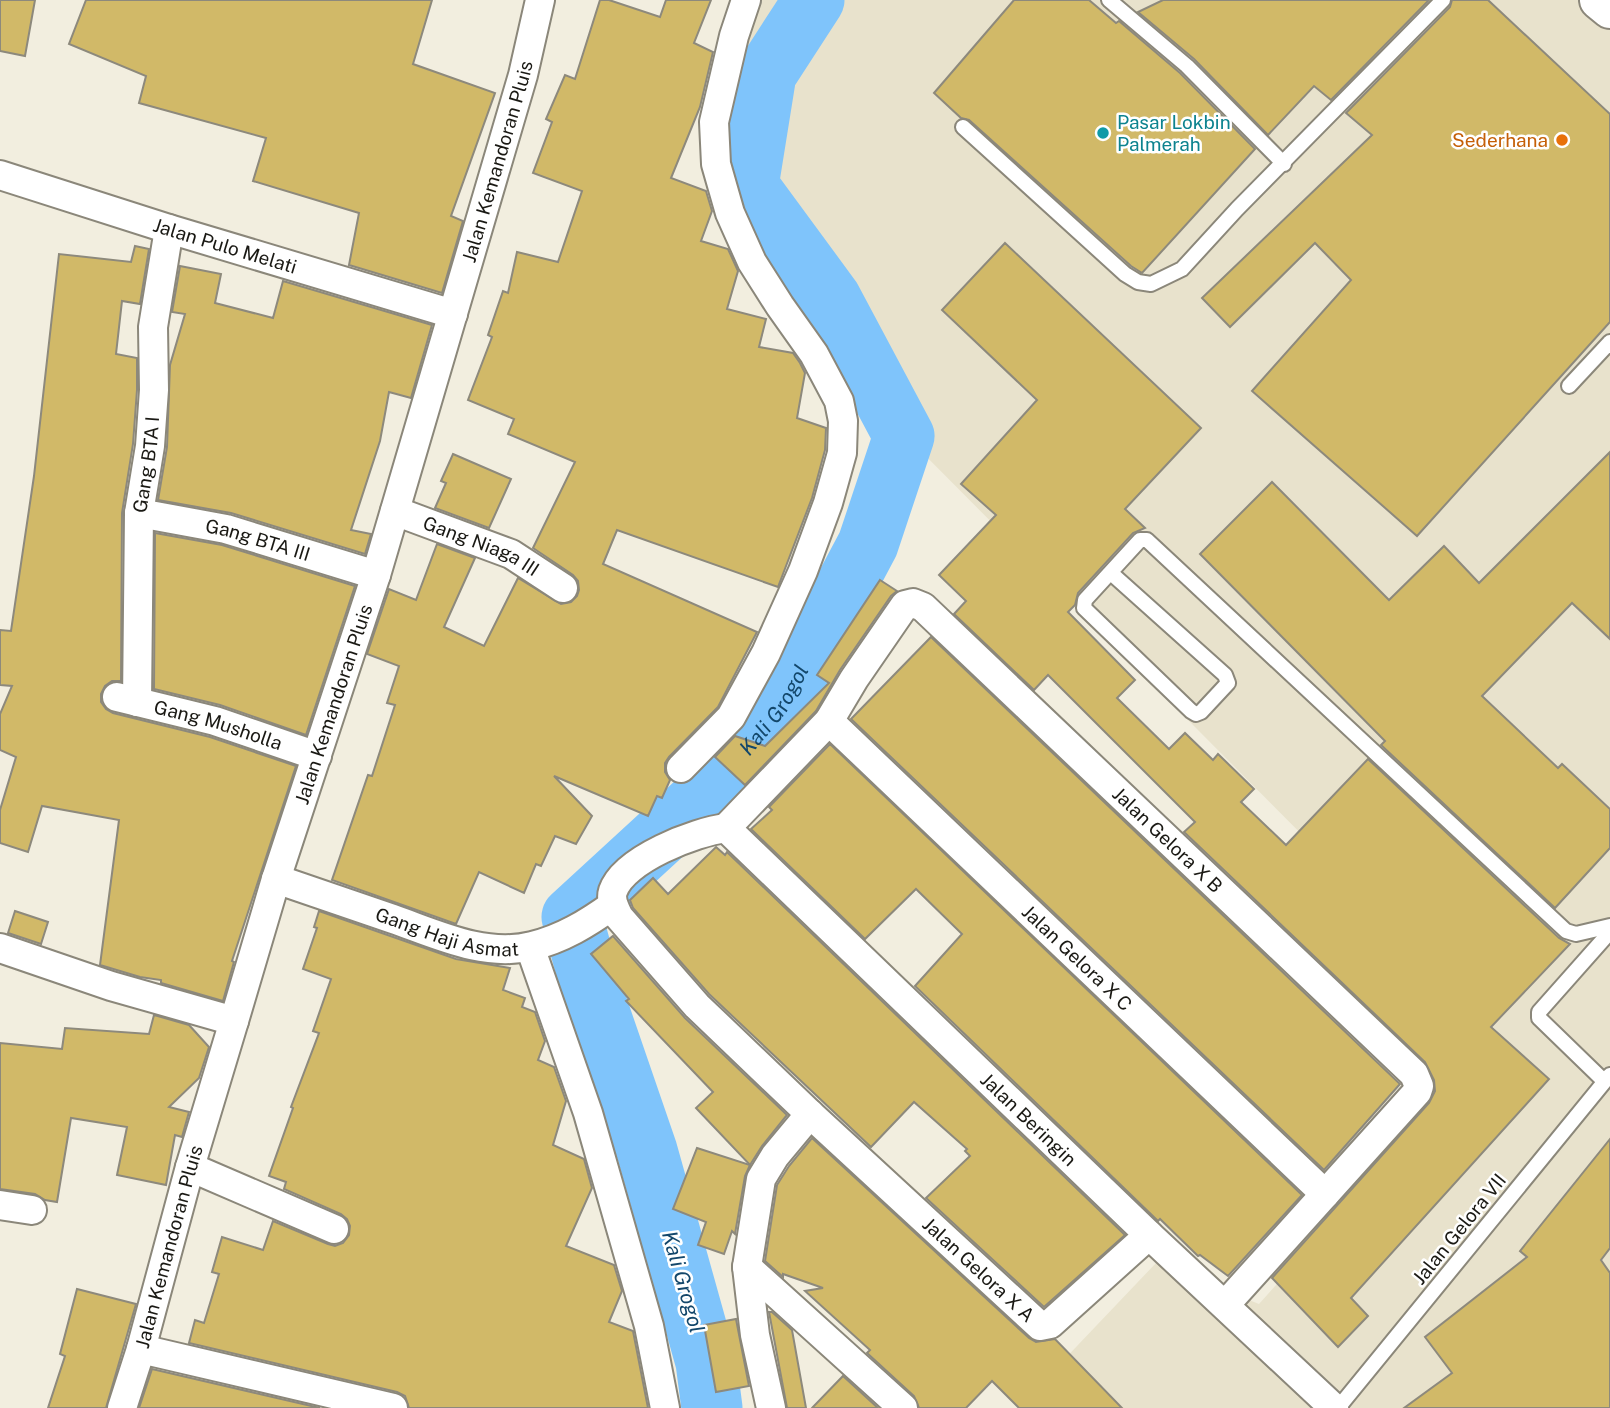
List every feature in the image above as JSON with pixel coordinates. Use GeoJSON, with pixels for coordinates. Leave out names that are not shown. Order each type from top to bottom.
{"type":"FeatureCollection","features":[{"type":"Feature","properties":{"kind":"main road"},"geometry":{"type":"LineString","coordinates":[[1598,0],[1610,9]]}},
{"type":"Feature","properties":{"kind":"street","name":"Jalan Kemandoran Pluis"},"geometry":{"type":"LineString","coordinates":[[123,1408],[190,1167],[276,879],[395,511],[523,75],[540,0]]}},
{"type":"Feature","properties":{"kind":"street"},"geometry":{"type":"LineString","coordinates":[[681,768],[731,717],[766,653],[803,571],[828,503],[842,453],[843,421],[839,401],[814,354],[779,306],[752,262],[730,213],[716,164],[714,122],[734,36],[746,0]]}},
{"type":"Feature","properties":{"kind":"street","name":"Jalan Pulo Melati"},"geometry":{"type":"LineString","coordinates":[[0,175],[453,314]]}},
{"type":"Feature","properties":{"kind":"street","name":"Gang BTA I"},"geometry":{"type":"LineString","coordinates":[[127,699],[139,513],[146,477],[154,390],[153,327],[169,229]]}},
{"type":"Feature","properties":{"kind":"street","name":"Gang Niaga III"},"geometry":{"type":"LineString","coordinates":[[395,511],[511,554],[563,588]]}},
{"type":"Feature","properties":{"kind":"street","name":"Gang BTA III"},"geometry":{"type":"LineString","coordinates":[[139,513],[226,529],[376,575]]}},
{"type":"Feature","properties":{"kind":"street","name":"Jalan Gelora X B"},"geometry":{"type":"LineString","coordinates":[[726,828],[830,721],[854,679],[905,605],[913,603],[923,607],[1414,1074],[1419,1086],[1417,1091],[1225,1305]]}},
{"type":"Feature","properties":{"kind":"street","name":"Gang Musholla"},"geometry":{"type":"LineString","coordinates":[[127,699],[215,721],[317,756]]}},
{"type":"Feature","properties":{"kind":"street","name":"Jalan Gelora X C"},"geometry":{"type":"LineString","coordinates":[[830,721],[1325,1194]]}},
{"type":"Feature","properties":{"kind":"street"},"geometry":{"type":"LineString","coordinates":[[612,905],[612,892],[618,882],[654,852],[682,838],[726,828]]}},
{"type":"Feature","properties":{"kind":"street","name":"Jalan Beringin"},"geometry":{"type":"LineString","coordinates":[[726,828],[1149,1235],[1336,1408]]}},
{"type":"Feature","properties":{"kind":"street","name":"Gang Haji Asmat"},"geometry":{"type":"LineString","coordinates":[[276,879],[467,945],[501,948],[530,947],[561,936],[586,924],[612,905]]}},
{"type":"Feature","properties":{"kind":"street","name":"Jalan Gelora X A"},"geometry":{"type":"LineString","coordinates":[[612,905],[619,917],[698,1006],[810,1114],[1040,1326],[1049,1325],[1149,1235]]}},
{"type":"Feature","properties":{"kind":"street"},"geometry":{"type":"LineString","coordinates":[[530,947],[588,1113],[649,1326],[665,1408]]}},
{"type":"Feature","properties":{"kind":"street"},"geometry":{"type":"LineString","coordinates":[[0,948],[111,986],[234,1021]]}},
{"type":"Feature","properties":{"kind":"street"},"geometry":{"type":"LineString","coordinates":[[771,1408],[755,1335],[747,1267],[761,1179],[775,1156],[810,1114]]}},
{"type":"Feature","properties":{"kind":"street"},"geometry":{"type":"LineString","coordinates":[[190,1167],[334,1229]]}},
{"type":"Feature","properties":{"kind":"street"},"geometry":{"type":"LineString","coordinates":[[0,1205],[32,1210]]}},
{"type":"Feature","properties":{"kind":"street"},"geometry":{"type":"LineString","coordinates":[[747,1267],[903,1408]]}},
{"type":"Feature","properties":{"kind":"street"},"geometry":{"type":"LineString","coordinates":[[141,1349],[393,1408]]}},
{"type":"Feature","properties":{"kind":"lane"},"geometry":{"type":"LineString","coordinates":[[1109,0],[1187,66],[1284,163]]}},
{"type":"Feature","properties":{"kind":"lane"},"geometry":{"type":"LineString","coordinates":[[963,127],[1125,274],[1138,282],[1151,284],[1182,269],[1237,209],[1443,0]]}},
{"type":"Feature","properties":{"kind":"lane"},"geometry":{"type":"LineString","coordinates":[[1569,386],[1610,342]]}},
{"type":"Feature","properties":{"kind":"lane"},"geometry":{"type":"LineString","coordinates":[[1111,573],[1225,675],[1228,683],[1200,712],[1196,714],[1191,711],[1084,608],[1085,600],[1140,540],[1147,540],[1566,931],[1576,934],[1610,926]]}},
{"type":"Feature","properties":{"kind":"lane"},"geometry":{"type":"LineString","coordinates":[[1607,1078],[1539,1018],[1539,1012],[1610,932]]}},
{"type":"Feature","properties":{"kind":"lane","name":"Jalan Gelora VII"},"geometry":{"type":"LineString","coordinates":[[1336,1408],[1607,1078]]}},
{"type":"Feature","properties":{"kind":"shaded area"},"geometry":{"type":"Polygon","coordinates":[[[753,0],[1610,0],[1610,1408],[1018,1408],[1156,1263],[1259,1304],[1500,1034],[886,416],[745,193],[746,5],[753,0]]]}},
{"type":"Feature","properties":{"kind":"building"},"geometry":{"type":"Polygon","coordinates":[[[0,0],[35,0],[25,56],[0,51],[0,0]]]}},
{"type":"Feature","properties":{"kind":"building"},"geometry":{"type":"Polygon","coordinates":[[[86,0],[432,0],[413,64],[495,93],[451,216],[463,221],[442,293],[349,265],[359,213],[253,181],[266,138],[139,103],[146,76],[69,44],[86,0]]]}},
{"type":"Feature","properties":{"kind":"building"},"geometry":{"type":"Polygon","coordinates":[[[600,0],[609,0],[660,17],[666,0],[711,0],[694,43],[713,52],[700,107],[671,178],[706,191],[712,211],[701,241],[728,249],[738,271],[727,309],[766,319],[759,347],[793,353],[800,363],[805,373],[797,418],[826,428],[825,450],[812,498],[778,587],[617,530],[603,564],[757,632],[718,707],[665,763],[665,772],[670,780],[662,798],[657,796],[648,816],[554,776],[592,816],[576,844],[555,836],[541,866],[536,864],[524,893],[479,872],[456,924],[332,880],[368,775],[372,776],[395,705],[387,703],[399,666],[367,654],[389,589],[416,600],[437,544],[475,558],[444,627],[484,646],[518,578],[561,604],[571,602],[577,596],[578,581],[573,575],[533,548],[575,462],[508,434],[514,419],[468,400],[492,337],[488,335],[503,291],[508,293],[517,252],[558,262],[582,191],[533,173],[552,122],[546,119],[565,75],[575,79],[600,0]]]}},
{"type":"Feature","properties":{"kind":"building","name":"Pasar Lokbin Palmerah"},"geometry":{"type":"Polygon","coordinates":[[[1014,0],[1089,0],[1116,23],[1119,21],[1180,73],[1255,149],[1142,273],[969,120],[961,118],[934,93],[1014,0]]]}},
{"type":"Feature","properties":{"kind":"building"},"geometry":{"type":"Polygon","coordinates":[[[1163,0],[1429,0],[1331,100],[1314,86],[1268,135],[1194,59],[1138,12],[1163,0]]]}},
{"type":"Feature","properties":{"kind":"building"},"geometry":{"type":"Polygon","coordinates":[[[1452,0],[1488,0],[1610,114],[1610,322],[1417,536],[1252,391],[1351,280],[1315,243],[1230,327],[1202,298],[1372,135],[1346,113],[1450,7],[1452,0]]]}},
{"type":"Feature","properties":{"kind":"building"},"geometry":{"type":"Polygon","coordinates":[[[1005,243],[1201,428],[1125,509],[1145,528],[1133,533],[1078,593],[1075,605],[1068,612],[1135,680],[1117,698],[1169,749],[1185,733],[1213,760],[1218,754],[1254,789],[1241,802],[1286,845],[1368,759],[1559,938],[1570,944],[1491,1027],[1549,1079],[1351,1298],[1368,1316],[1338,1347],[1272,1278],[1429,1103],[1435,1091],[1434,1080],[1425,1062],[1184,832],[1195,822],[1048,675],[1034,690],[954,614],[966,601],[939,575],[996,515],[961,484],[1037,400],[942,310],[1005,243]]]}},
{"type":"Feature","properties":{"kind":"building"},"geometry":{"type":"Polygon","coordinates":[[[135,246],[149,249],[140,304],[122,301],[116,354],[137,358],[133,444],[122,513],[121,681],[112,681],[105,686],[101,702],[113,713],[210,737],[296,766],[232,961],[234,962],[223,1001],[161,983],[161,980],[140,977],[100,965],[119,820],[42,806],[28,852],[0,843],[0,810],[16,757],[0,750],[0,714],[12,686],[0,685],[0,630],[11,631],[34,476],[59,254],[131,262],[135,246]]]}},
{"type":"Feature","properties":{"kind":"building"},"geometry":{"type":"Polygon","coordinates":[[[180,266],[221,274],[215,303],[273,318],[283,281],[432,325],[411,398],[389,392],[380,441],[351,530],[371,534],[365,554],[231,513],[158,500],[167,447],[170,365],[185,314],[172,312],[180,266]]]}},
{"type":"Feature","properties":{"kind":"building"},"geometry":{"type":"Polygon","coordinates":[[[1610,452],[1610,639],[1572,603],[1482,696],[1558,768],[1562,764],[1610,809],[1610,848],[1555,908],[1381,745],[1385,741],[1200,554],[1272,482],[1389,600],[1444,546],[1479,583],[1610,452]]]}},
{"type":"Feature","properties":{"kind":"building"},"geometry":{"type":"Polygon","coordinates":[[[453,454],[511,479],[489,528],[435,508],[446,483],[441,481],[453,454]]]}},
{"type":"Feature","properties":{"kind":"building"},"geometry":{"type":"Polygon","coordinates":[[[155,533],[222,545],[355,586],[306,735],[220,705],[154,689],[155,533]]]}},
{"type":"Feature","properties":{"kind":"building"},"geometry":{"type":"Polygon","coordinates":[[[880,580],[897,591],[840,670],[816,711],[745,785],[715,757],[735,736],[765,746],[829,683],[817,675],[880,580]]]}},
{"type":"Feature","properties":{"kind":"building"},"geometry":{"type":"Polygon","coordinates":[[[931,637],[1400,1084],[1324,1170],[851,719],[931,637]]]}},
{"type":"Feature","properties":{"kind":"building"},"geometry":{"type":"Polygon","coordinates":[[[830,744],[1302,1195],[1228,1276],[1198,1256],[1160,1219],[1158,1221],[915,986],[962,934],[916,889],[865,939],[751,829],[772,810],[769,807],[830,744]]]}},
{"type":"Feature","properties":{"kind":"building"},"geometry":{"type":"Polygon","coordinates":[[[716,847],[725,855],[727,852],[1125,1235],[1044,1307],[926,1198],[970,1156],[965,1151],[967,1149],[914,1102],[871,1147],[709,994],[633,908],[630,900],[653,878],[668,894],[716,847]]]}},
{"type":"Feature","properties":{"kind":"building"},"geometry":{"type":"Polygon","coordinates":[[[15,911],[48,922],[41,944],[8,933],[15,911]]]}},
{"type":"Feature","properties":{"kind":"building"},"geometry":{"type":"Polygon","coordinates":[[[319,911],[456,959],[510,968],[503,990],[525,998],[522,1007],[535,1012],[545,1041],[538,1060],[554,1067],[566,1101],[553,1145],[584,1159],[592,1188],[566,1246],[614,1265],[622,1291],[609,1322],[633,1331],[648,1408],[409,1408],[405,1396],[397,1392],[189,1343],[195,1320],[204,1323],[219,1274],[212,1272],[222,1237],[263,1250],[273,1221],[335,1246],[343,1243],[349,1235],[350,1226],[341,1214],[284,1189],[286,1182],[269,1176],[319,1033],[313,1031],[331,979],[303,969],[317,928],[314,927],[319,911]]]}},
{"type":"Feature","properties":{"kind":"building"},"geometry":{"type":"Polygon","coordinates":[[[613,936],[685,1018],[787,1115],[750,1165],[696,1108],[713,1092],[626,1001],[629,999],[591,954],[613,936]]]}},
{"type":"Feature","properties":{"kind":"building"},"geometry":{"type":"Polygon","coordinates":[[[154,1015],[189,1025],[209,1047],[199,1078],[169,1107],[189,1112],[182,1137],[175,1135],[166,1185],[117,1175],[127,1127],[71,1118],[57,1202],[45,1200],[35,1194],[0,1189],[0,1043],[62,1049],[65,1028],[149,1034],[154,1015]]]}},
{"type":"Feature","properties":{"kind":"building"},"geometry":{"type":"Polygon","coordinates":[[[812,1138],[1029,1338],[1036,1342],[1055,1339],[1122,1408],[1019,1408],[992,1381],[966,1408],[919,1408],[914,1396],[867,1353],[870,1350],[805,1291],[823,1288],[783,1274],[783,1277],[765,1261],[777,1185],[812,1138]]]}},
{"type":"Feature","properties":{"kind":"building"},"geometry":{"type":"Polygon","coordinates":[[[1610,1139],[1610,1248],[1601,1260],[1610,1273],[1610,1408],[1404,1408],[1452,1373],[1425,1337],[1527,1257],[1520,1251],[1610,1139]]]}},
{"type":"Feature","properties":{"kind":"building"},"geometry":{"type":"Polygon","coordinates":[[[697,1148],[750,1165],[745,1176],[735,1234],[732,1231],[724,1254],[698,1245],[706,1222],[673,1209],[697,1148]]]}},
{"type":"Feature","properties":{"kind":"building"},"geometry":{"type":"Polygon","coordinates":[[[77,1289],[136,1304],[106,1408],[48,1408],[65,1356],[60,1354],[77,1289]]]}},
{"type":"Feature","properties":{"kind":"building"},"geometry":{"type":"Polygon","coordinates":[[[769,1312],[792,1330],[806,1408],[787,1408],[769,1312]]]}},
{"type":"Feature","properties":{"kind":"building"},"geometry":{"type":"Polygon","coordinates":[[[736,1319],[749,1386],[716,1392],[704,1325],[736,1319]]]}},
{"type":"Feature","properties":{"kind":"building"},"geometry":{"type":"Polygon","coordinates":[[[152,1369],[320,1408],[139,1408],[152,1369]]]}},
{"type":"Feature","properties":{"kind":"building"},"geometry":{"type":"Polygon","coordinates":[[[843,1376],[878,1408],[812,1408],[843,1376]]]}},
{"type":"Feature","properties":{"kind":"waterway","name":"Kali Grogol"},"geometry":{"type":"LineString","coordinates":[[712,1408],[706,1362],[647,1151],[592,991],[572,917],[720,781],[781,708],[868,544],[904,436],[831,299],[748,186],[766,74],[814,0]]}},
{"type":"Feature","properties":{"kind":"place","name":"Pasar Lokbin Palmerah"},"geometry":{"type":"Point","coordinates":[1103,133]}},
{"type":"Feature","properties":{"kind":"place","name":"Sederhana"},"geometry":{"type":"Point","coordinates":[1562,140]}}]}
